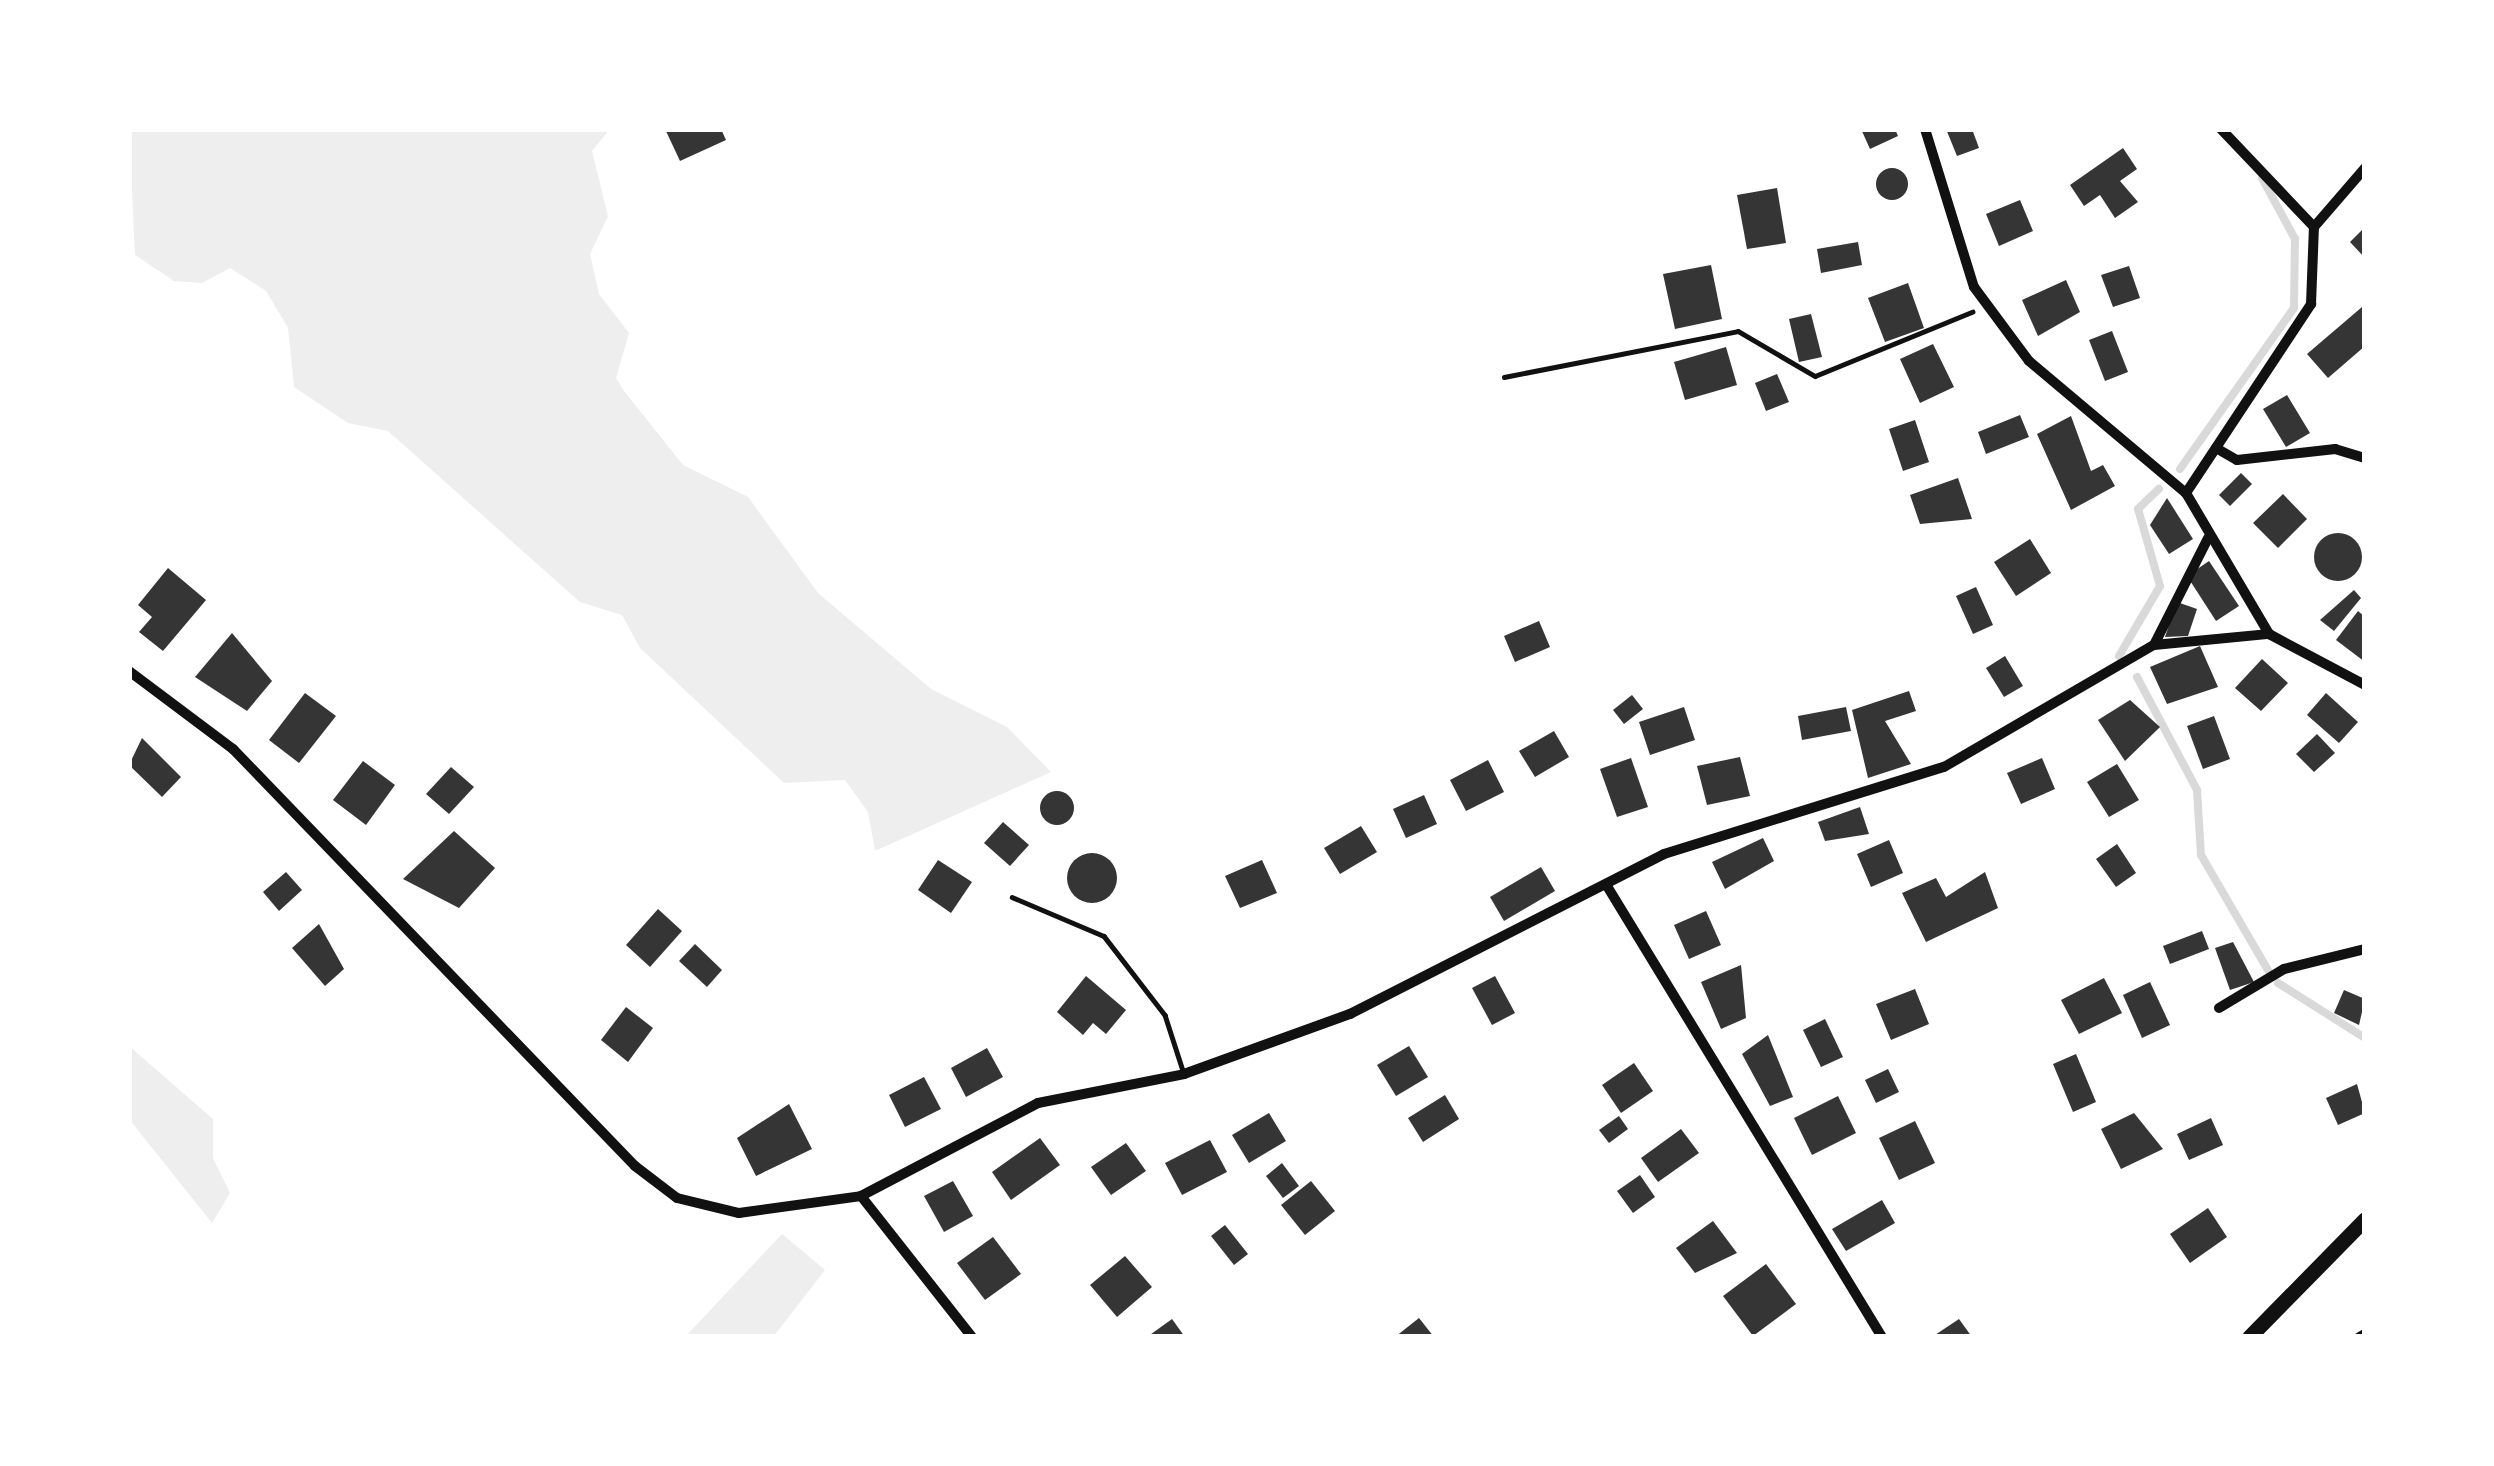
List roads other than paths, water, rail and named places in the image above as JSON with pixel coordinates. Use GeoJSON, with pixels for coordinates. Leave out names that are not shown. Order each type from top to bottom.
{"type":"FeatureCollection","features":[{"type":"Feature","properties":{"kind":"main road"},"geometry":{"type":"LineString","coordinates":[[2249,1337],[2365,1219]]}},
{"type":"Feature","properties":{"kind":"street"},"geometry":{"type":"LineString","coordinates":[[1925,129],[1988,305],[2029,361],[2186,493],[2208,538],[2269,634],[2365,685]]}},
{"type":"Feature","properties":{"kind":"street"},"geometry":{"type":"LineString","coordinates":[[2222,129],[2314,227]]}},
{"type":"Feature","properties":{"kind":"street"},"geometry":{"type":"LineString","coordinates":[[2186,493],[2311,304],[2314,227],[2365,168]]}},
{"type":"Feature","properties":{"kind":"street"},"geometry":{"type":"LineString","coordinates":[[2216,448],[2237,460],[2335,449],[2365,458]]}},
{"type":"Feature","properties":{"kind":"street"},"geometry":{"type":"LineString","coordinates":[[2154,645],[2208,538]]}},
{"type":"Feature","properties":{"kind":"street"},"geometry":{"type":"LineString","coordinates":[[129,671],[233,749],[418,950],[677,1198],[739,1213],[861,1196],[1039,1103],[1184,1074],[1350,1014],[1664,854],[1944,767],[2154,645],[2269,634]]}},
{"type":"Feature","properties":{"kind":"street"},"geometry":{"type":"LineString","coordinates":[[1606,886],[1882,1337]]}},
{"type":"Feature","properties":{"kind":"street"},"geometry":{"type":"LineString","coordinates":[[2219,1008],[2284,969],[2365,949]]}},
{"type":"Feature","properties":{"kind":"street"},"geometry":{"type":"LineString","coordinates":[[861,1196],[972,1337]]}},
{"type":"Feature","properties":{"kind":"lane"},"geometry":{"type":"LineString","coordinates":[[1012,897],[1104,936],[1165,1015],[1184,1074]]}},
{"type":"Feature","properties":{"kind":"lane"},"geometry":{"type":"LineString","coordinates":[[2354,1337],[2365,1330]]}},
{"type":"Feature","properties":{"kind":"waterway"},"geometry":{"type":"LineString","coordinates":[[2180,469],[2294,308],[2295,239],[2262,178]]}},
{"type":"Feature","properties":{"kind":"waterway"},"geometry":{"type":"LineString","coordinates":[[2119,656],[2160,586],[2138,509],[2159,489]]}},
{"type":"Feature","properties":{"kind":"waterway"},"geometry":{"type":"LineString","coordinates":[[2137,677],[2197,790],[2201,855],[2268,970]]}},
{"type":"Feature","properties":{"kind":"waterway"},"geometry":{"type":"LineString","coordinates":[[2278,983],[2365,1038]]}}]}
